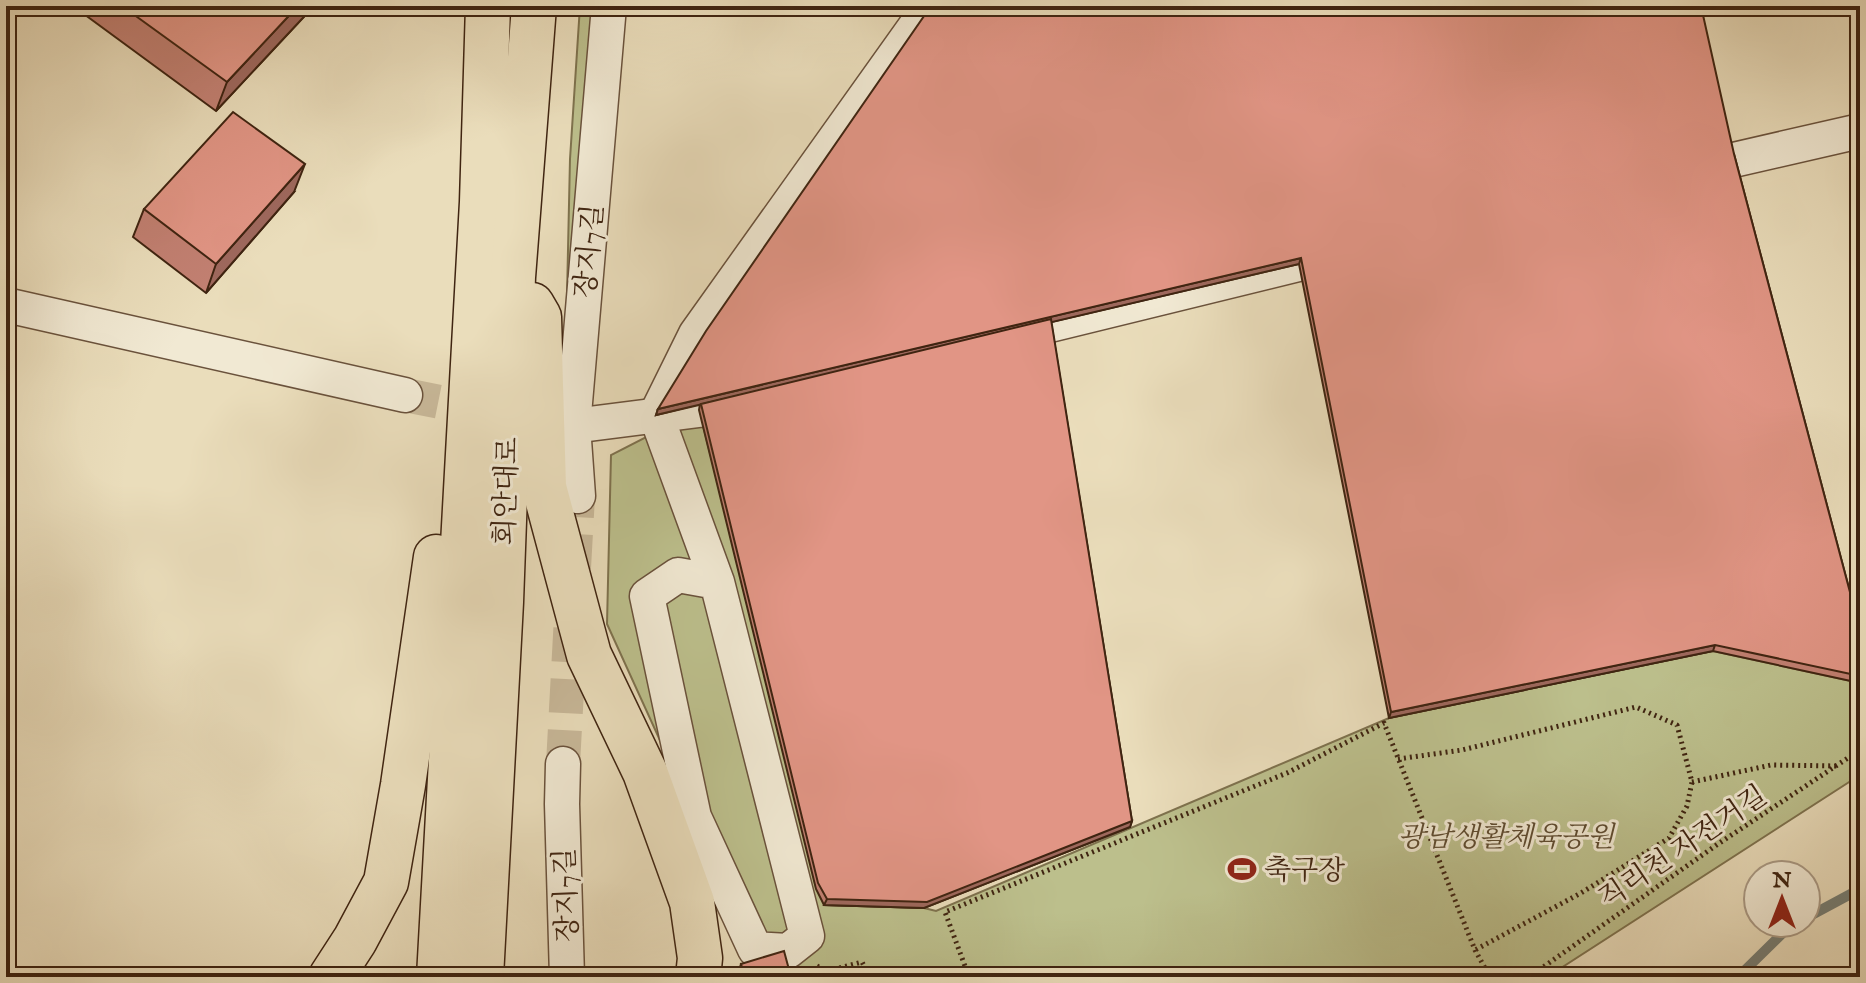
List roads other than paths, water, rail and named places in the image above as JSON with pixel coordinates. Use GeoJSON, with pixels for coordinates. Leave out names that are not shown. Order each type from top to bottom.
{"type":"FeatureCollection","features":[{"type":"Feature","properties":{"kind":"highway","name":"회안대로"},"geometry":{"type":"LineString","coordinates":[[439,977],[476,318],[488,6]]}},
{"type":"Feature","properties":{"kind":"highway","name":"회안대로"},"geometry":{"type":"LineString","coordinates":[[481,977],[501,602],[513,277],[534,6]]}},
{"type":"Feature","properties":{"kind":"highway"},"geometry":{"type":"LineString","coordinates":[[513,277],[539,317],[544,487],[589,655],[645,772],[692,902],[700,958],[698,977]]}},
{"type":"Feature","properties":{"kind":"highway"},"geometry":{"type":"LineString","coordinates":[[331,977],[386,882],[438,545],[453,353],[476,318]]}},
{"type":"Feature","properties":{"kind":"street","name":"장지7길"},"geometry":{"type":"LineString","coordinates":[[578,496],[564,426],[609,6]]}},
{"type":"Feature","properties":{"kind":"street"},"geometry":{"type":"LineString","coordinates":[[717,582],[678,575],[647,596],[694,817],[755,949],[788,951],[807,936],[717,582],[656,415],[696,334],[930,6]]}},
{"type":"Feature","properties":{"kind":"street"},"geometry":{"type":"LineString","coordinates":[[1654,178],[1860,131]]}},
{"type":"Feature","properties":{"kind":"street"},"geometry":{"type":"LineString","coordinates":[[973,343],[1376,245]]}},
{"type":"Feature","properties":{"kind":"street"},"geometry":{"type":"LineString","coordinates":[[6,305],[405,395]]}},
{"type":"Feature","properties":{"kind":"street"},"geometry":{"type":"LineString","coordinates":[[564,426],[699,410],[775,391]]}},
{"type":"Feature","properties":{"kind":"street","name":"장지7길"},"geometry":{"type":"LineString","coordinates":[[563,764],[567,977]]}},
{"type":"Feature","properties":{"kind":"waterway"},"geometry":{"type":"LineString","coordinates":[[1822,909],[1860,889]]}},
{"type":"Feature","properties":{"kind":"waterway"},"geometry":{"type":"LineString","coordinates":[[1738,977],[1777,939]]}},
{"type":"Feature","properties":{"kind":"tunnel"},"geometry":{"type":"LineString","coordinates":[[405,395],[495,413]]}},
{"type":"Feature","properties":{"kind":"tunnel"},"geometry":{"type":"LineString","coordinates":[[574,568],[578,496]]}},
{"type":"Feature","properties":{"kind":"tunnel"},"geometry":{"type":"LineString","coordinates":[[563,764],[571,617]]}},
{"type":"Feature","properties":{"kind":"place","name":"축구장"},"geometry":{"type":"Point","coordinates":[1242,869]}},
{"type":"Feature","properties":{"kind":"park label","name":"광남생활체육공원"},"geometry":{"type":"Point","coordinates":[1506,836]}}]}
